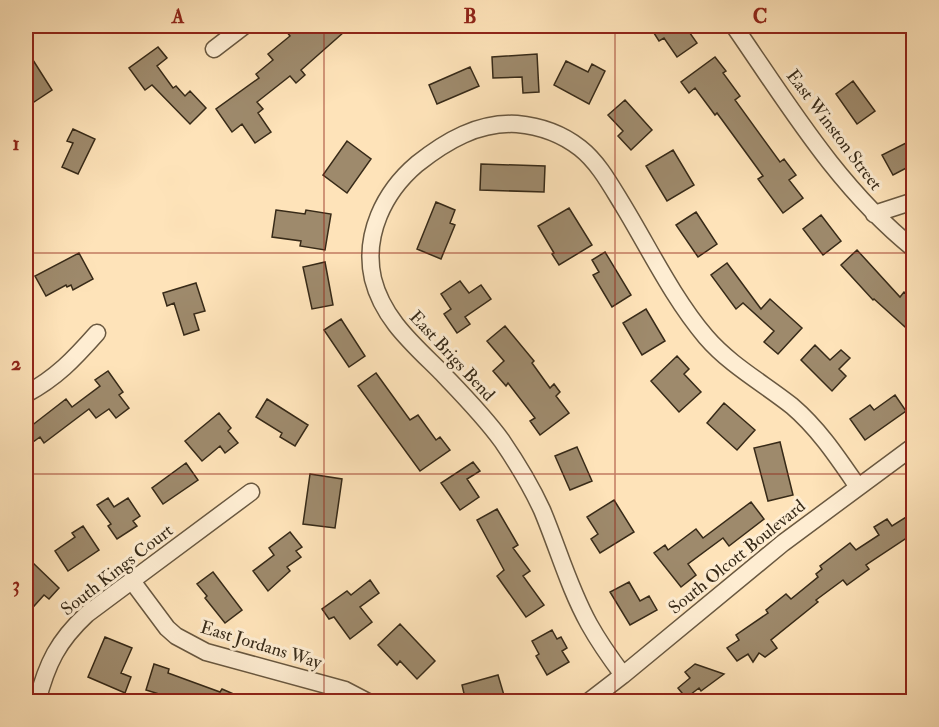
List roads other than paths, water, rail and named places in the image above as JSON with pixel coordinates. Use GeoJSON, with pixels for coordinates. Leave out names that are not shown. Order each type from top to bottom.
{"type":"FeatureCollection","features":[{"type":"Feature","properties":{"kind":"street"},"geometry":{"type":"LineString","coordinates":[[214,48],[244,26]]}},
{"type":"Feature","properties":{"kind":"street","name":"East Winston Street"},"geometry":{"type":"LineString","coordinates":[[734,26],[835,170],[874,214],[914,249]]}},
{"type":"Feature","properties":{"kind":"street","name":"East Brigs Bend"},"geometry":{"type":"LineString","coordinates":[[623,675],[589,624],[577,600],[542,511],[518,466],[501,440],[469,400],[400,332],[378,292],[370,261],[377,219],[386,199],[398,182],[430,154],[472,130],[506,123],[545,129],[580,148],[605,177],[691,318],[702,332],[726,357],[812,424],[858,487]]}},
{"type":"Feature","properties":{"kind":"street"},"geometry":{"type":"LineString","coordinates":[[874,214],[914,201]]}},
{"type":"Feature","properties":{"kind":"street"},"geometry":{"type":"LineString","coordinates":[[26,394],[62,371],[97,333]]}},
{"type":"Feature","properties":{"kind":"street","name":"South Olcott Boulevard"},"geometry":{"type":"LineString","coordinates":[[588,702],[783,543],[914,446]]}},
{"type":"Feature","properties":{"kind":"street","name":"South Kings Court"},"geometry":{"type":"LineString","coordinates":[[37,702],[55,650],[65,636],[87,614],[251,492]]}},
{"type":"Feature","properties":{"kind":"street","name":"East Jordans Way"},"geometry":{"type":"LineString","coordinates":[[132,581],[167,628],[196,647],[345,690],[368,702]]}}]}
